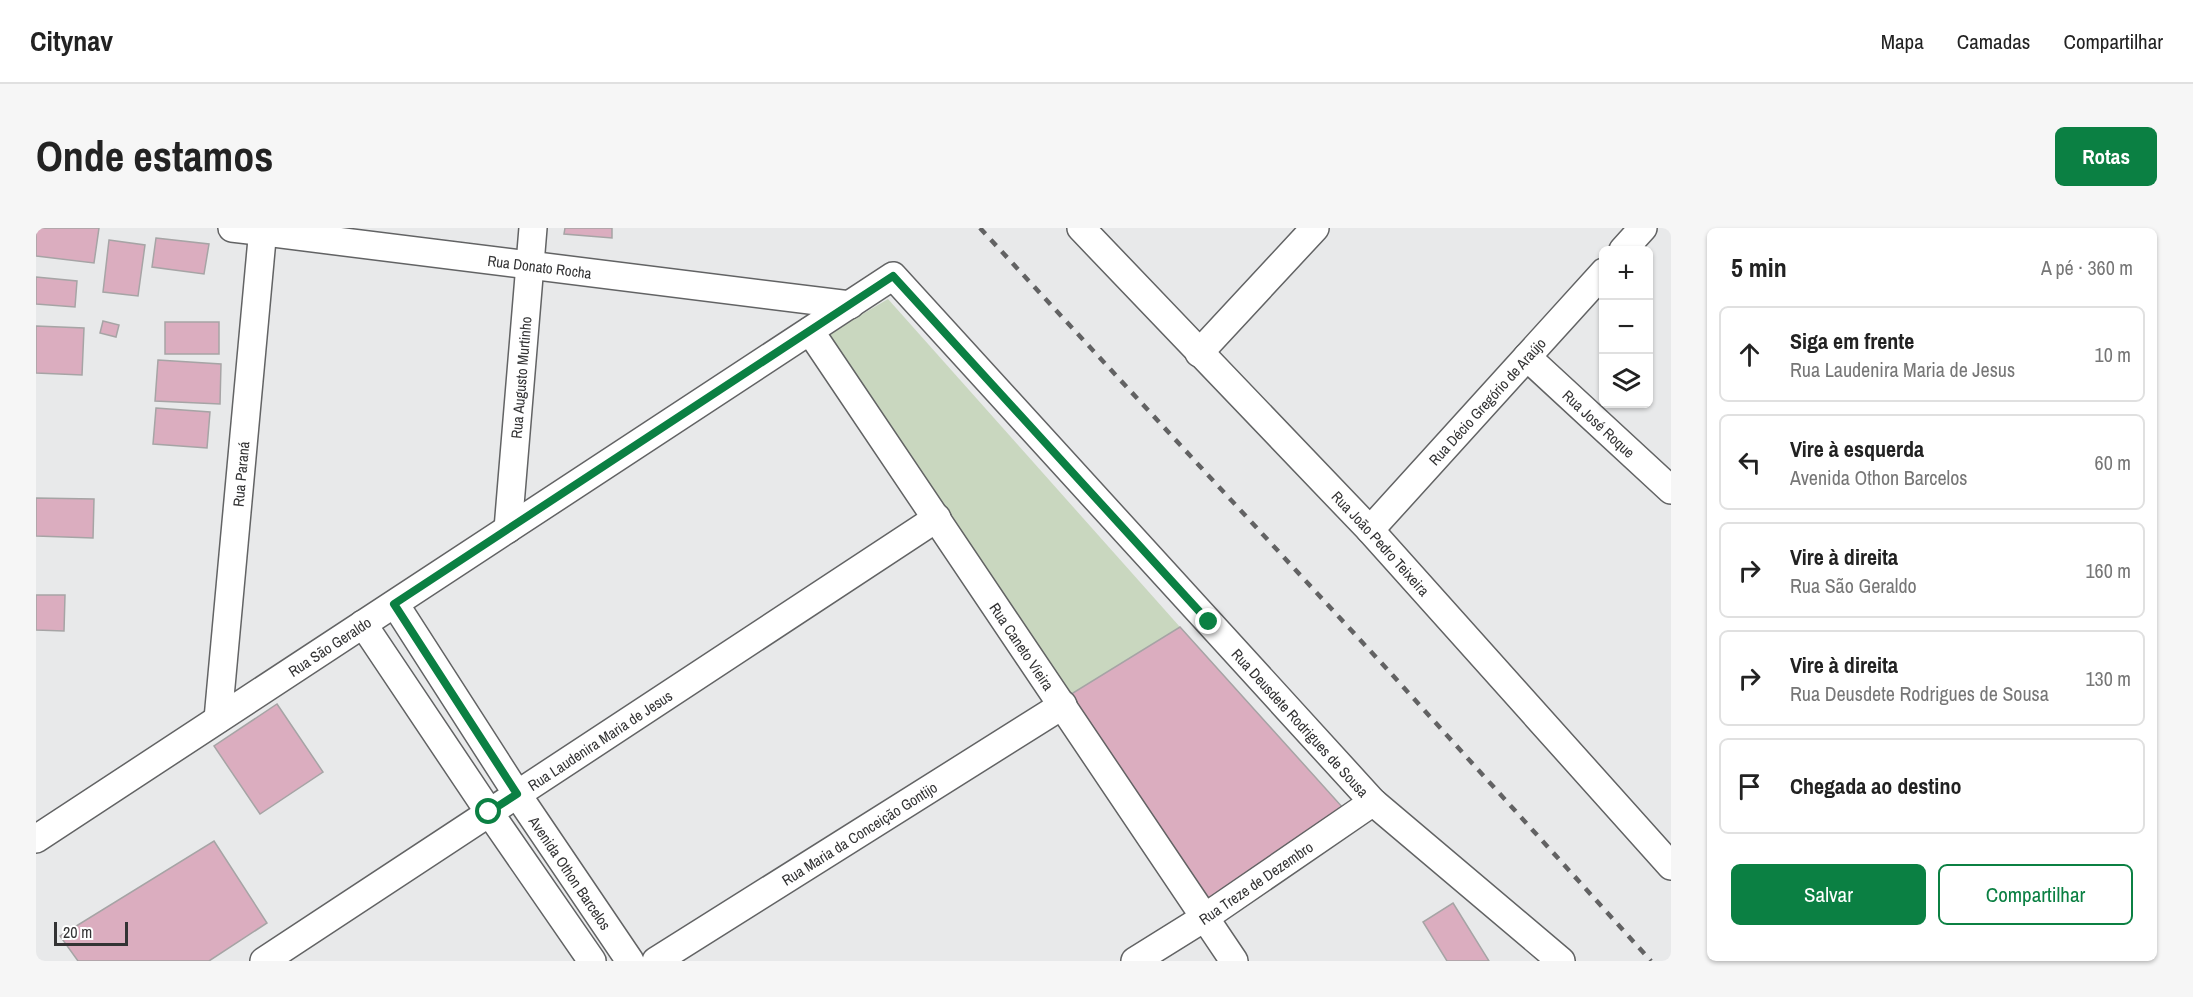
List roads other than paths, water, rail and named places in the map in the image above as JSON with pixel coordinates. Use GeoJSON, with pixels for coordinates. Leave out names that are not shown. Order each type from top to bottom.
{"type":"FeatureCollection","features":[{"type":"Feature","properties":{"kind":"street","name":"Rua Donato Rocha"},"geometry":{"type":"LineString","coordinates":[[232,228],[263,230],[850,305]]}},
{"type":"Feature","properties":{"kind":"street","name":"Rua Augusto Murtinho"},"geometry":{"type":"LineString","coordinates":[[508,529],[533,228]]}},
{"type":"Feature","properties":{"kind":"street","name":"Rua João Pedro Teixeira"},"geometry":{"type":"LineString","coordinates":[[1081,228],[1370,530],[1671,866]]}},
{"type":"Feature","properties":{"kind":"street"},"geometry":{"type":"LineString","coordinates":[[1199,353],[1315,228]]}},
{"type":"Feature","properties":{"kind":"street","name":"Rua Paraná"},"geometry":{"type":"LineString","coordinates":[[218,719],[263,230]]}},
{"type":"Feature","properties":{"kind":"street","name":"Rua São Geraldo"},"geometry":{"type":"LineString","coordinates":[[36,839],[893,276]]}},
{"type":"Feature","properties":{"kind":"street","name":"Rua Deusdete Rodrigues de Sousa"},"geometry":{"type":"LineString","coordinates":[[893,276],[1373,802],[1561,961]]}},
{"type":"Feature","properties":{"kind":"street","name":"Rua Décio Gregório de Araújo"},"geometry":{"type":"LineString","coordinates":[[1370,530],[1599,278]]}},
{"type":"Feature","properties":{"kind":"street","name":"Rua Caneto Vieira"},"geometry":{"type":"LineString","coordinates":[[810,331],[1064,705],[1234,961]]}},
{"type":"Feature","properties":{"kind":"street","name":"Rua José Roque"},"geometry":{"type":"LineString","coordinates":[[1527,357],[1671,490]]}},
{"type":"Feature","properties":{"kind":"street","name":"Rua Laudenira Maria de Jesus"},"geometry":{"type":"LineString","coordinates":[[264,961],[937,518]]}},
{"type":"Feature","properties":{"kind":"street","name":"Avenida Othon Barcelos"},"geometry":{"type":"LineString","coordinates":[[394,604],[517,794],[630,961]]}},
{"type":"Feature","properties":{"kind":"street"},"geometry":{"type":"LineString","coordinates":[[363,624],[592,961]]}},
{"type":"Feature","properties":{"kind":"street","name":"Rua Maria da Conceição Gontijo"},"geometry":{"type":"LineString","coordinates":[[656,961],[1064,705]]}},
{"type":"Feature","properties":{"kind":"street","name":"Rua Treze de Dezembro"},"geometry":{"type":"LineString","coordinates":[[1135,961],[1204,918],[1373,802]]}},
{"type":"Feature","properties":{"kind":"railway"},"geometry":{"type":"LineString","coordinates":[[980,228],[1387,669],[1651,961]]}}]}
